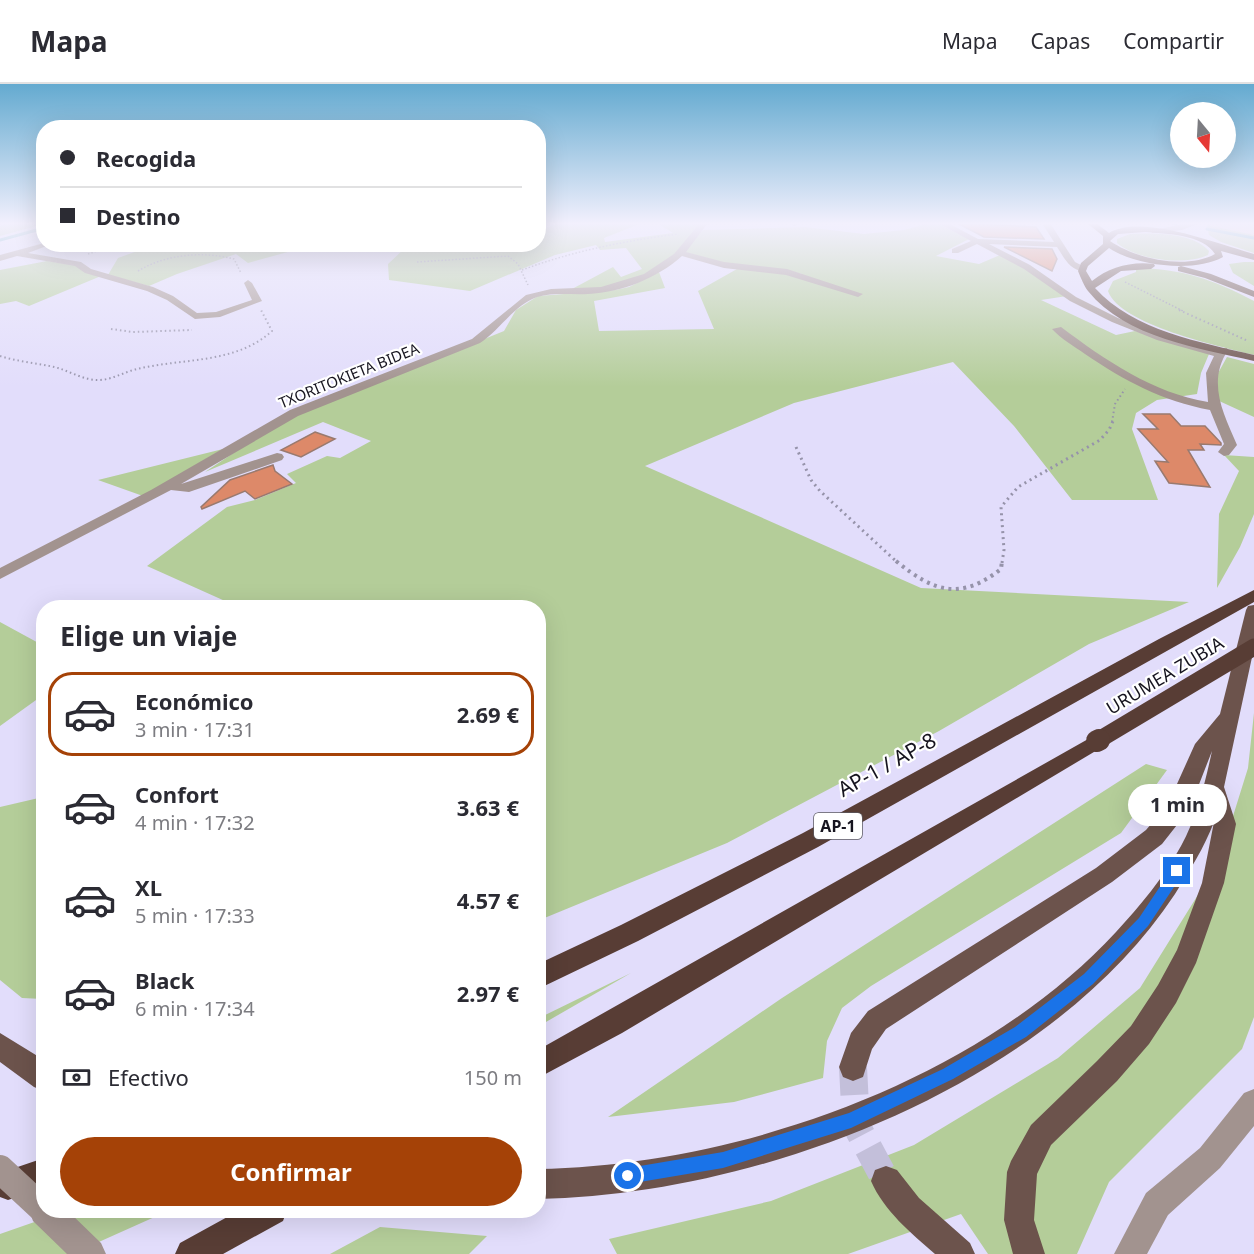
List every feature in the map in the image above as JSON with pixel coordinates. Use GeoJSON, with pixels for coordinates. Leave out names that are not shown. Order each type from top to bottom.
{"type":"FeatureCollection","features":[{"type":"Feature","properties":{"kind":"highway","name":"URUMEA ZUBIA"},"geometry":{"type":"LineString","coordinates":[[1130,662],[1254,595]]}},
{"type":"Feature","properties":{"kind":"highway","name":"URUMEA ZUBIA"},"geometry":{"type":"LineString","coordinates":[[546,1061],[614,1024],[1254,647]]}},
{"type":"Feature","properties":{"kind":"highway","name":"AP-1 / AP-8"},"geometry":{"type":"LineString","coordinates":[[546,972],[632,934],[816,837],[1130,662]]}},
{"type":"Feature","properties":{"kind":"highway"},"geometry":{"type":"LineString","coordinates":[[0,1188],[36,1176]]}},
{"type":"Feature","properties":{"kind":"highway"},"geometry":{"type":"LineString","coordinates":[[191,1254],[257,1218]]}},
{"type":"Feature","properties":{"kind":"main road"},"geometry":{"type":"LineString","coordinates":[[1086,278],[1090,288],[1104,303],[1133,320],[1221,352],[1254,358]]}},
{"type":"Feature","properties":{"kind":"main road"},"geometry":{"type":"LineString","coordinates":[[1090,288],[1102,278]]}},
{"type":"Feature","properties":{"kind":"main road"},"geometry":{"type":"LineString","coordinates":[[1209,278],[1254,293]]}},
{"type":"Feature","properties":{"kind":"main road"},"geometry":{"type":"LineString","coordinates":[[1224,278],[1254,293]]}},
{"type":"Feature","properties":{"kind":"main road"},"geometry":{"type":"LineString","coordinates":[[546,1184],[581,1184],[723,1160],[851,1120],[948,1074],[1020,1032],[1088,979],[1144,922],[1189,854],[1214,788],[1254,610]]}},
{"type":"Feature","properties":{"kind":"main road"},"geometry":{"type":"LineString","coordinates":[[853,1067],[860,1042],[878,1020],[1104,875],[1154,837],[1176,810],[1202,749],[1229,716]]}},
{"type":"Feature","properties":{"kind":"main road"},"geometry":{"type":"LineString","coordinates":[[1029,1254],[1019,1220],[1022,1172],[1041,1135],[1107,1071],[1140,1035],[1167,994],[1186,955],[1213,883],[1225,824],[1214,788]]}},
{"type":"Feature","properties":{"kind":"main road"},"geometry":{"type":"LineString","coordinates":[[0,1046],[36,1071]]}},
{"type":"Feature","properties":{"kind":"main road"},"geometry":{"type":"LineString","coordinates":[[886,1181],[909,1209],[959,1254]]}},
{"type":"Feature","properties":{"kind":"street"},"geometry":{"type":"LineString","coordinates":[[111,278],[170,298],[195,316],[217,315],[257,301],[248,283]]}},
{"type":"Feature","properties":{"kind":"street","name":"TXORITOKIETA BIDEA"},"geometry":{"type":"LineString","coordinates":[[0,574],[169,485],[294,413],[477,341],[490,334],[514,306],[537,294],[624,286],[641,278]]}},
{"type":"Feature","properties":{"kind":"street"},"geometry":{"type":"LineString","coordinates":[[806,278],[858,294]]}},
{"type":"Feature","properties":{"kind":"street"},"geometry":{"type":"LineString","coordinates":[[1042,278],[1073,299],[1115,320],[1161,338],[1221,352],[1210,375],[1214,407],[1232,445],[1224,452]]}},
{"type":"Feature","properties":{"kind":"street"},"geometry":{"type":"LineString","coordinates":[[1058,329],[1082,349],[1138,382],[1174,398],[1214,407]]}},
{"type":"Feature","properties":{"kind":"street"},"geometry":{"type":"LineString","coordinates":[[169,485],[184,489],[277,457]]}},
{"type":"Feature","properties":{"kind":"street"},"geometry":{"type":"LineString","coordinates":[[1130,1254],[1158,1204],[1210,1158],[1254,1103]]}},
{"type":"Feature","properties":{"kind":"street"},"geometry":{"type":"LineString","coordinates":[[0,1169],[36,1203]]}},
{"type":"Feature","properties":{"kind":"street"},"geometry":{"type":"LineString","coordinates":[[52,1218],[90,1254]]}},
{"type":"Feature","properties":{"kind":"path"},"geometry":{"type":"LineString","coordinates":[[121,281],[131,278]]}},
{"type":"Feature","properties":{"kind":"path"},"geometry":{"type":"LineString","coordinates":[[245,278],[248,283]]}},
{"type":"Feature","properties":{"kind":"path"},"geometry":{"type":"LineString","coordinates":[[525,278],[530,289],[537,294]]}},
{"type":"Feature","properties":{"kind":"path"},"geometry":{"type":"LineString","coordinates":[[1118,278],[1149,296],[1254,343]]}},
{"type":"Feature","properties":{"kind":"path"},"geometry":{"type":"LineString","coordinates":[[0,356],[13,361],[56,368],[101,380],[136,369],[220,355],[247,348],[267,338],[272,332],[257,301]]}},
{"type":"Feature","properties":{"kind":"path"},"geometry":{"type":"LineString","coordinates":[[796,447],[811,480],[820,491],[880,547],[924,582],[946,590],[967,589],[987,580],[1001,569],[1004,550],[1001,507],[1018,487],[1100,440],[1110,430],[1112,409],[1118,396],[1128,385],[1138,382]]}},
{"type":"Feature","properties":{"kind":"green space"},"geometry":{"type":"Polygon","coordinates":[[[0,278],[97,278],[29,306],[16,301],[0,304],[0,278]]]}},
{"type":"Feature","properties":{"kind":"green space"},"geometry":{"type":"Polygon","coordinates":[[[118,278],[169,278],[149,286],[118,278]]]}},
{"type":"Feature","properties":{"kind":"green space"},"geometry":{"type":"Polygon","coordinates":[[[389,278],[502,278],[470,291],[389,280],[389,278]]]}},
{"type":"Feature","properties":{"kind":"green space"},"geometry":{"type":"Polygon","coordinates":[[[593,278],[639,278],[607,288],[572,289],[593,278]]]}},
{"type":"Feature","properties":{"kind":"green space"},"geometry":{"type":"Polygon","coordinates":[[[648,278],[661,278],[665,288],[594,301],[599,331],[714,329],[698,291],[722,278],[1042,278],[1067,296],[1041,300],[1116,335],[1135,331],[1209,354],[1201,373],[1197,394],[1157,400],[1136,413],[1132,429],[1158,500],[1072,500],[1014,426],[953,362],[794,403],[645,466],[921,588],[1189,602],[1089,644],[939,731],[727,843],[546,917],[546,600],[223,600],[147,566],[227,507],[255,500],[296,483],[287,474],[327,456],[340,458],[371,441],[323,422],[205,472],[268,430],[300,414],[504,331],[516,310],[538,296],[615,290],[629,287],[648,278]]]}},
{"type":"Feature","properties":{"kind":"green space"},"geometry":{"type":"Polygon","coordinates":[[[1122,278],[1199,278],[1254,301],[1254,355],[1196,340],[1150,324],[1116,303],[1108,291],[1113,281],[1122,278]]]}},
{"type":"Feature","properties":{"kind":"green space"},"geometry":{"type":"Polygon","coordinates":[[[1240,278],[1254,278],[1254,286],[1240,278]]]}},
{"type":"Feature","properties":{"kind":"green space"},"geometry":{"type":"Polygon","coordinates":[[[1227,357],[1254,364],[1254,417],[1217,400],[1217,375],[1227,357]]]}},
{"type":"Feature","properties":{"kind":"green space"},"geometry":{"type":"Polygon","coordinates":[[[223,449],[143,496],[98,480],[223,449]]]}},
{"type":"Feature","properties":{"kind":"green space"},"geometry":{"type":"Polygon","coordinates":[[[1224,455],[1254,457],[1254,514],[1240,547],[1217,588],[1219,514],[1239,471],[1224,455]]]}},
{"type":"Feature","properties":{"kind":"green space"},"geometry":{"type":"Polygon","coordinates":[[[0,622],[36,642],[36,700],[0,726],[0,622]]]}},
{"type":"Feature","properties":{"kind":"green space"},"geometry":{"type":"Polygon","coordinates":[[[1254,713],[1254,1017],[1242,1049],[1109,1182],[1077,1254],[988,1254],[961,1214],[848,1254],[617,1254],[609,1239],[771,1201],[914,1145],[1058,1058],[1140,988],[1219,861],[1248,768],[1254,713]]]}},
{"type":"Feature","properties":{"kind":"green space"},"geometry":{"type":"Polygon","coordinates":[[[1146,764],[1167,770],[1121,833],[871,986],[842,1008],[827,1041],[823,1078],[734,1102],[608,1117],[782,998],[1146,764]]]}},
{"type":"Feature","properties":{"kind":"green space"},"geometry":{"type":"Polygon","coordinates":[[[36,799],[36,999],[22,998],[0,980],[0,807],[36,799]]]}},
{"type":"Feature","properties":{"kind":"green space"},"geometry":{"type":"Polygon","coordinates":[[[631,973],[546,1022],[546,1015],[631,973]]]}},
{"type":"Feature","properties":{"kind":"green space"},"geometry":{"type":"Polygon","coordinates":[[[46,1218],[152,1218],[72,1254],[0,1254],[0,1234],[46,1218]]]}},
{"type":"Feature","properties":{"kind":"green space"},"geometry":{"type":"Polygon","coordinates":[[[380,1227],[487,1236],[469,1254],[330,1254],[380,1227]]]}},
{"type":"Feature","properties":{"kind":"building"},"geometry":{"type":"Polygon","coordinates":[[[1143,414],[1170,414],[1181,426],[1205,426],[1221,443],[1221,445],[1200,444],[1204,450],[1188,450],[1210,487],[1169,483],[1155,461],[1168,462],[1138,429],[1158,429],[1143,414]]]}},
{"type":"Feature","properties":{"kind":"building"},"geometry":{"type":"Polygon","coordinates":[[[315,432],[335,439],[301,457],[281,450],[315,432]]]}},
{"type":"Feature","properties":{"kind":"building"},"geometry":{"type":"Polygon","coordinates":[[[273,465],[275,471],[292,484],[255,499],[245,491],[202,509],[201,507],[230,480],[273,465]]]}},
{"type":"Feature","properties":{"kind":"tunnel"},"geometry":{"type":"LineString","coordinates":[[853,1067],[856,1125],[886,1181]]}},
{"type":"Feature","properties":{"kind":"route"},"geometry":{"type":"LineString","coordinates":[[628,1176],[723,1160],[851,1120],[948,1074],[1020,1032],[1088,979],[1144,922],[1177,871]]}}]}
